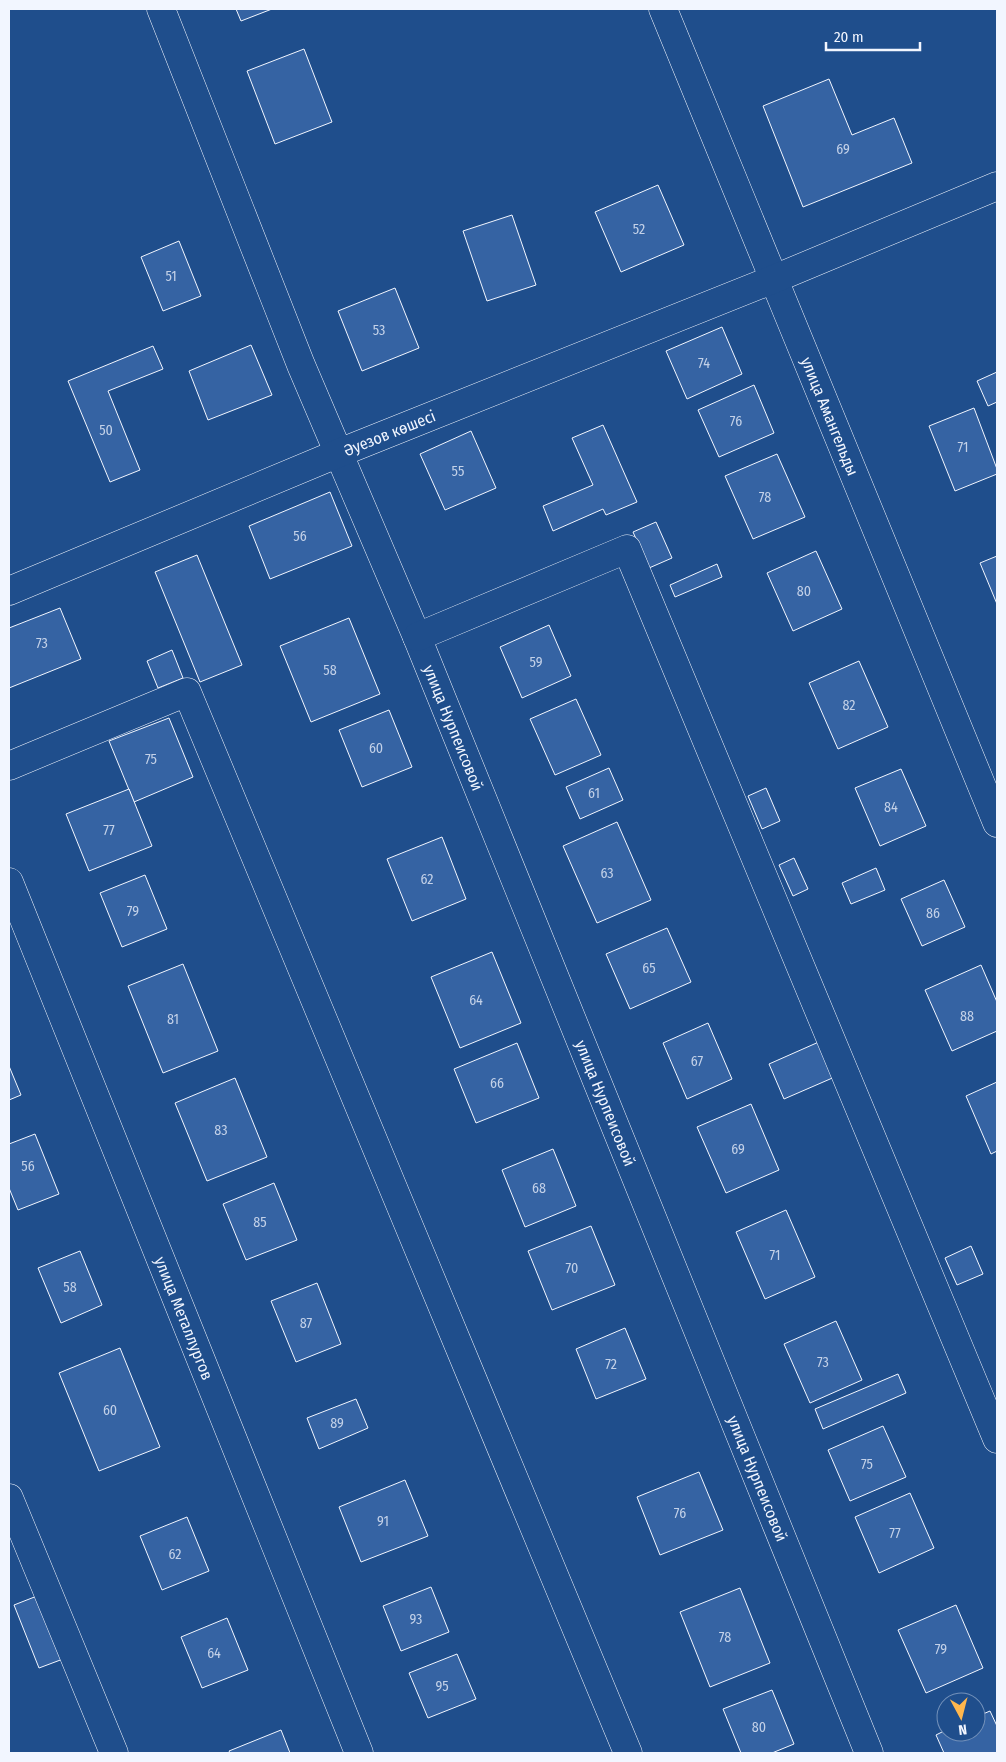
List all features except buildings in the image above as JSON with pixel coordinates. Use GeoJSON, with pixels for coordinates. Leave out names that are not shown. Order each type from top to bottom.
{"type":"FeatureCollection","features":[{"type":"Feature","properties":{"kind":"street","name":"улица Нурпеисовой"},"geometry":{"type":"LineString","coordinates":[[161,9],[301,365],[417,637],[869,1753]]}},
{"type":"Feature","properties":{"kind":"street","name":"улица Амангельды"},"geometry":{"type":"LineString","coordinates":[[663,9],[997,823]]}},
{"type":"Feature","properties":{"kind":"street","name":"Әуезов көшесі"},"geometry":{"type":"LineString","coordinates":[[9,591],[339,454],[774,279],[997,186]]}},
{"type":"Feature","properties":{"kind":"street"},"geometry":{"type":"LineString","coordinates":[[417,637],[627,549],[997,1439]]}},
{"type":"Feature","properties":{"kind":"street"},"geometry":{"type":"LineString","coordinates":[[9,766],[187,692],[628,1753]]}},
{"type":"Feature","properties":{"kind":"street","name":"улица Металлургов"},"geometry":{"type":"LineString","coordinates":[[9,882],[359,1753]]}},
{"type":"Feature","properties":{"kind":"street"},"geometry":{"type":"LineString","coordinates":[[9,1498],[114,1753]]}}]}
